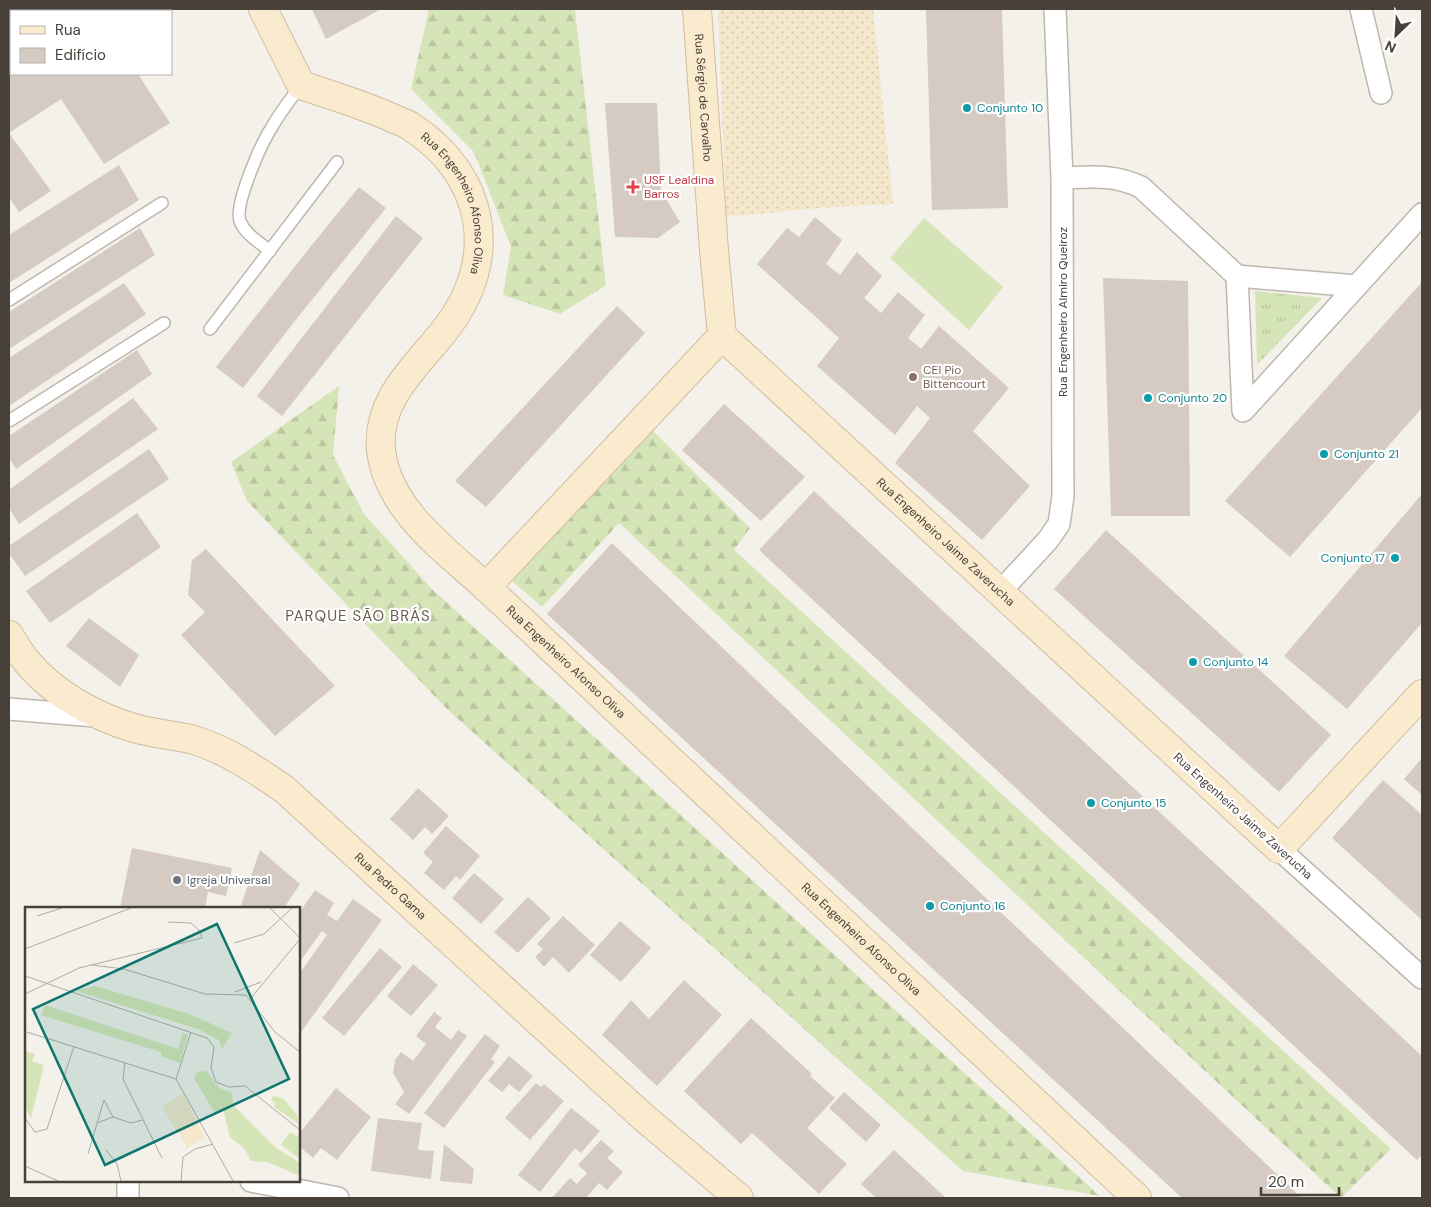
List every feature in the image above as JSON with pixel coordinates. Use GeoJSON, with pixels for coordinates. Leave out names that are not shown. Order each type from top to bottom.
{"type":"FeatureCollection","features":[{"type":"Feature","properties":{"kind":"street"},"geometry":{"type":"LineString","coordinates":[[263,9],[301,85]]}},
{"type":"Feature","properties":{"kind":"street","name":"Rua Sérgio de Carvalho"},"geometry":{"type":"LineString","coordinates":[[697,9],[713,240],[722,336]]}},
{"type":"Feature","properties":{"kind":"street","name":"Rua Engenheiro Almiro Queiroz"},"geometry":{"type":"LineString","coordinates":[[1000,593],[1048,540],[1059,524],[1063,496],[1062,178],[1055,9]]}},
{"type":"Feature","properties":{"kind":"street"},"geometry":{"type":"LineString","coordinates":[[1361,9],[1381,93]]}},
{"type":"Feature","properties":{"kind":"street","name":"Rua Engenheiro Afonso Oliva"},"geometry":{"type":"LineString","coordinates":[[301,85],[409,125],[441,149],[459,174],[473,199],[479,226],[480,245],[474,274],[465,300],[446,330],[407,374],[391,400],[383,423],[381,449],[387,476],[404,507],[427,533],[1137,1198]]}},
{"type":"Feature","properties":{"kind":"street"},"geometry":{"type":"LineString","coordinates":[[1062,178],[1110,177],[1126,180],[1141,187],[1237,276],[1357,286]]}},
{"type":"Feature","properties":{"kind":"street"},"geometry":{"type":"LineString","coordinates":[[1237,276],[1243,411],[1422,214]]}},
{"type":"Feature","properties":{"kind":"street"},"geometry":{"type":"LineString","coordinates":[[486,587],[722,336]]}},
{"type":"Feature","properties":{"kind":"street","name":"Rua Engenheiro Jaime Zaverucha"},"geometry":{"type":"LineString","coordinates":[[722,336],[1422,978]]}},
{"type":"Feature","properties":{"kind":"street","name":"Rua Pedro Gama"},"geometry":{"type":"LineString","coordinates":[[9,635],[28,663],[48,682],[68,697],[102,716],[134,728],[193,740],[222,751],[284,789],[642,1116],[739,1198]]}},
{"type":"Feature","properties":{"kind":"street"},"geometry":{"type":"LineString","coordinates":[[1279,848],[1422,694]]}},
{"type":"Feature","properties":{"kind":"street"},"geometry":{"type":"LineString","coordinates":[[9,709],[102,716]]}},
{"type":"Feature","properties":{"kind":"street"},"geometry":{"type":"LineString","coordinates":[[128,1182],[128,1198]]}},
{"type":"Feature","properties":{"kind":"street"},"geometry":{"type":"LineString","coordinates":[[256,1182],[338,1198]]}},
{"type":"Feature","properties":{"kind":"lane"},"geometry":{"type":"LineString","coordinates":[[270,251],[247,232],[239,220],[239,203],[248,177],[270,128],[301,85]]}},
{"type":"Feature","properties":{"kind":"lane"},"geometry":{"type":"LineString","coordinates":[[210,329],[337,162]]}},
{"type":"Feature","properties":{"kind":"lane"},"geometry":{"type":"LineString","coordinates":[[9,300],[162,203]]}},
{"type":"Feature","properties":{"kind":"lane"},"geometry":{"type":"LineString","coordinates":[[9,421],[164,323]]}},
{"type":"Feature","properties":{"kind":"green space"},"geometry":{"type":"Polygon","coordinates":[[[429,9],[575,10],[606,285],[560,314],[503,295],[511,247],[474,152],[411,89],[429,9]]]}},
{"type":"Feature","properties":{"kind":"green space"},"geometry":{"type":"Polygon","coordinates":[[[924,218],[1003,287],[969,330],[890,258],[924,218]]]}},
{"type":"Feature","properties":{"kind":"green space"},"geometry":{"type":"Polygon","coordinates":[[[1255,291],[1322,298],[1257,365],[1255,291]]]}},
{"type":"Feature","properties":{"kind":"green space"},"geometry":{"type":"Polygon","coordinates":[[[339,386],[333,455],[364,514],[433,590],[1100,1196],[963,1171],[448,710],[247,501],[231,462],[339,386]]]}},
{"type":"Feature","properties":{"kind":"green space"},"geometry":{"type":"Polygon","coordinates":[[[650,428],[750,528],[734,550],[1391,1149],[1341,1198],[619,523],[542,607],[512,581],[650,428]]]}},
{"type":"Feature","properties":{"kind":"sand"},"geometry":{"type":"Polygon","coordinates":[[[718,9],[873,9],[893,204],[819,208],[726,217],[718,9]]]}},
{"type":"Feature","properties":{"kind":"building"},"geometry":{"type":"Polygon","coordinates":[[[9,9],[96,10],[10,10],[10,75],[139,75],[170,123],[104,164],[61,99],[9,133],[9,9]]]}},
{"type":"Feature","properties":{"kind":"building"},"geometry":{"type":"Polygon","coordinates":[[[312,9],[381,9],[326,39],[312,9]]]}},
{"type":"Feature","properties":{"kind":"building","name":"Conjunto 10"},"geometry":{"type":"Polygon","coordinates":[[[926,9],[1002,9],[1008,208],[932,210],[926,9]]]}},
{"type":"Feature","properties":{"kind":"building"},"geometry":{"type":"Polygon","coordinates":[[[605,103],[657,103],[661,191],[680,222],[658,238],[615,237],[605,103]]]}},
{"type":"Feature","properties":{"kind":"building"},"geometry":{"type":"Polygon","coordinates":[[[9,133],[51,191],[19,212],[9,197],[9,133]]]}},
{"type":"Feature","properties":{"kind":"building"},"geometry":{"type":"Polygon","coordinates":[[[119,165],[139,200],[9,283],[9,235],[119,165]]]}},
{"type":"Feature","properties":{"kind":"building"},"geometry":{"type":"Polygon","coordinates":[[[359,187],[386,208],[243,388],[216,367],[359,187]]]}},
{"type":"Feature","properties":{"kind":"building"},"geometry":{"type":"Polygon","coordinates":[[[396,216],[423,238],[282,416],[257,396],[396,216]]]}},
{"type":"Feature","properties":{"kind":"building","name":"CEI Pio Bittencourt"},"geometry":{"type":"Polygon","coordinates":[[[815,217],[842,240],[826,264],[840,275],[857,252],[882,276],[864,298],[881,313],[898,292],[925,315],[908,338],[921,349],[939,326],[1009,388],[973,431],[1030,486],[982,540],[895,463],[930,418],[917,406],[895,435],[817,366],[839,338],[757,264],[787,228],[799,237],[815,217]]]}},
{"type":"Feature","properties":{"kind":"building"},"geometry":{"type":"Polygon","coordinates":[[[140,228],[155,255],[9,349],[9,312],[140,228]]]}},
{"type":"Feature","properties":{"kind":"building","name":"Conjunto 20"},"geometry":{"type":"Polygon","coordinates":[[[1103,278],[1188,281],[1190,516],[1111,516],[1103,278]]]}},
{"type":"Feature","properties":{"kind":"building","name":"Conjunto 21"},"geometry":{"type":"Polygon","coordinates":[[[1422,282],[1422,408],[1290,557],[1225,501],[1422,282]]]}},
{"type":"Feature","properties":{"kind":"building"},"geometry":{"type":"Polygon","coordinates":[[[124,283],[146,314],[9,406],[9,358],[124,283]]]}},
{"type":"Feature","properties":{"kind":"building"},"geometry":{"type":"Polygon","coordinates":[[[617,306],[645,333],[486,507],[455,481],[617,306]]]}},
{"type":"Feature","properties":{"kind":"building"},"geometry":{"type":"Polygon","coordinates":[[[137,350],[152,374],[16,469],[9,458],[9,436],[137,350]]]}},
{"type":"Feature","properties":{"kind":"building"},"geometry":{"type":"Polygon","coordinates":[[[133,398],[158,429],[19,524],[9,508],[9,490],[133,398]]]}},
{"type":"Feature","properties":{"kind":"building"},"geometry":{"type":"Polygon","coordinates":[[[724,404],[805,477],[761,521],[682,450],[724,404]]]}},
{"type":"Feature","properties":{"kind":"building"},"geometry":{"type":"Polygon","coordinates":[[[149,449],[169,479],[25,576],[9,553],[9,546],[149,449]]]}},
{"type":"Feature","properties":{"kind":"building","name":"Conjunto 15"},"geometry":{"type":"Polygon","coordinates":[[[814,491],[1422,1056],[1422,1155],[1417,1160],[759,550],[814,491]]]}},
{"type":"Feature","properties":{"kind":"building","name":"Conjunto 17"},"geometry":{"type":"Polygon","coordinates":[[[1422,494],[1422,623],[1347,709],[1284,656],[1422,494]]]}},
{"type":"Feature","properties":{"kind":"building"},"geometry":{"type":"Polygon","coordinates":[[[137,513],[161,547],[50,623],[26,591],[137,513]]]}},
{"type":"Feature","properties":{"kind":"building","name":"Conjunto 14"},"geometry":{"type":"Polygon","coordinates":[[[1106,530],[1331,735],[1279,792],[1054,589],[1106,530]]]}},
{"type":"Feature","properties":{"kind":"building","name":"Conjunto 16"},"geometry":{"type":"Polygon","coordinates":[[[612,543],[1302,1198],[1182,1198],[547,614],[612,543]]]}},
{"type":"Feature","properties":{"kind":"building"},"geometry":{"type":"Polygon","coordinates":[[[206,549],[335,686],[275,736],[181,635],[205,612],[188,595],[192,560],[206,549]]]}},
{"type":"Feature","properties":{"kind":"building"},"geometry":{"type":"Polygon","coordinates":[[[89,618],[139,655],[120,687],[66,646],[89,618]]]}},
{"type":"Feature","properties":{"kind":"building"},"geometry":{"type":"Polygon","coordinates":[[[1422,758],[1422,795],[1404,779],[1422,758]]]}},
{"type":"Feature","properties":{"kind":"building"},"geometry":{"type":"Polygon","coordinates":[[[1383,780],[1422,815],[1422,920],[1332,838],[1383,780]]]}},
{"type":"Feature","properties":{"kind":"building"},"geometry":{"type":"Polygon","coordinates":[[[418,788],[449,816],[432,834],[425,827],[413,840],[390,819],[418,788]]]}},
{"type":"Feature","properties":{"kind":"building"},"geometry":{"type":"Polygon","coordinates":[[[446,826],[480,856],[460,880],[456,876],[444,890],[424,873],[433,862],[423,853],[446,826]]]}},
{"type":"Feature","properties":{"kind":"building","name":"Igreja Universal"},"geometry":{"type":"Polygon","coordinates":[[[132,848],[232,868],[226,896],[208,892],[205,907],[120,907],[132,848]]]}},
{"type":"Feature","properties":{"kind":"building"},"geometry":{"type":"Polygon","coordinates":[[[260,850],[300,884],[285,907],[240,907],[260,850]]]}},
{"type":"Feature","properties":{"kind":"building"},"geometry":{"type":"Polygon","coordinates":[[[474,873],[504,899],[481,924],[452,898],[474,873]]]}},
{"type":"Feature","properties":{"kind":"building"},"geometry":{"type":"Polygon","coordinates":[[[315,890],[334,903],[327,915],[337,921],[353,899],[382,920],[300,1034],[300,973],[327,935],[322,931],[300,962],[300,912],[315,890]]]}},
{"type":"Feature","properties":{"kind":"building"},"geometry":{"type":"Polygon","coordinates":[[[528,897],[551,918],[518,953],[494,932],[528,897]]]}},
{"type":"Feature","properties":{"kind":"building"},"geometry":{"type":"Polygon","coordinates":[[[563,916],[595,945],[569,973],[553,957],[544,967],[535,957],[543,949],[537,944],[563,916]]]}},
{"type":"Feature","properties":{"kind":"building"},"geometry":{"type":"Polygon","coordinates":[[[620,921],[651,948],[621,982],[590,955],[620,921]]]}},
{"type":"Feature","properties":{"kind":"building"},"geometry":{"type":"Polygon","coordinates":[[[380,948],[402,967],[344,1036],[322,1018],[380,948]]]}},
{"type":"Feature","properties":{"kind":"building"},"geometry":{"type":"Polygon","coordinates":[[[413,964],[438,985],[411,1016],[387,996],[413,964]]]}},
{"type":"Feature","properties":{"kind":"building"},"geometry":{"type":"Polygon","coordinates":[[[684,980],[722,1015],[657,1086],[602,1035],[631,1000],[649,1019],[684,980]]]}},
{"type":"Feature","properties":{"kind":"building"},"geometry":{"type":"Polygon","coordinates":[[[434,1012],[442,1018],[435,1027],[451,1040],[458,1030],[467,1036],[409,1114],[395,1104],[404,1092],[393,1073],[395,1060],[401,1052],[413,1061],[426,1044],[416,1036],[434,1012]]]}},
{"type":"Feature","properties":{"kind":"building"},"geometry":{"type":"Polygon","coordinates":[[[751,1018],[812,1074],[810,1076],[835,1098],[807,1128],[847,1164],[819,1194],[752,1133],[741,1144],[684,1091],[751,1018]]]}},
{"type":"Feature","properties":{"kind":"building"},"geometry":{"type":"Polygon","coordinates":[[[485,1034],[500,1046],[491,1059],[495,1062],[444,1128],[424,1113],[485,1034]]]}},
{"type":"Feature","properties":{"kind":"building"},"geometry":{"type":"Polygon","coordinates":[[[509,1056],[533,1076],[519,1092],[509,1084],[502,1092],[488,1081],[509,1056]]]}},
{"type":"Feature","properties":{"kind":"building"},"geometry":{"type":"Polygon","coordinates":[[[536,1083],[541,1087],[544,1084],[564,1101],[530,1140],[505,1118],[536,1083]]]}},
{"type":"Feature","properties":{"kind":"building"},"geometry":{"type":"Polygon","coordinates":[[[336,1088],[371,1117],[337,1160],[321,1148],[313,1158],[300,1147],[300,1133],[336,1088]]]}},
{"type":"Feature","properties":{"kind":"building"},"geometry":{"type":"Polygon","coordinates":[[[844,1092],[881,1125],[866,1142],[829,1108],[844,1092]]]}},
{"type":"Feature","properties":{"kind":"building"},"geometry":{"type":"Polygon","coordinates":[[[571,1108],[600,1131],[581,1153],[575,1148],[540,1192],[518,1175],[571,1108]]]}},
{"type":"Feature","properties":{"kind":"building"},"geometry":{"type":"Polygon","coordinates":[[[378,1118],[422,1123],[418,1150],[434,1151],[431,1179],[371,1171],[378,1118]]]}},
{"type":"Feature","properties":{"kind":"building"},"geometry":{"type":"Polygon","coordinates":[[[601,1140],[614,1151],[607,1158],[623,1172],[607,1190],[599,1183],[586,1198],[552,1198],[570,1178],[577,1184],[587,1173],[578,1165],[601,1140]]]}},
{"type":"Feature","properties":{"kind":"building"},"geometry":{"type":"Polygon","coordinates":[[[444,1144],[474,1169],[472,1184],[440,1181],[444,1144]]]}},
{"type":"Feature","properties":{"kind":"building"},"geometry":{"type":"Polygon","coordinates":[[[894,1150],[946,1198],[876,1198],[861,1184],[894,1150]]]}},
{"type":"Feature","properties":{"kind":"place","name":"Conjunto 10"},"geometry":{"type":"Point","coordinates":[967,108]}},
{"type":"Feature","properties":{"kind":"place","name":"USF Lealdina Barros"},"geometry":{"type":"Point","coordinates":[633,187]}},
{"type":"Feature","properties":{"kind":"place","name":"CEI Pio Bittencourt"},"geometry":{"type":"Point","coordinates":[913,377]}},
{"type":"Feature","properties":{"kind":"place","name":"Conjunto 20"},"geometry":{"type":"Point","coordinates":[1148,398]}},
{"type":"Feature","properties":{"kind":"place","name":"Conjunto 21"},"geometry":{"type":"Point","coordinates":[1324,454]}},
{"type":"Feature","properties":{"kind":"place","name":"Conjunto 17"},"geometry":{"type":"Point","coordinates":[1395,558]}},
{"type":"Feature","properties":{"kind":"place","name":"Conjunto 14"},"geometry":{"type":"Point","coordinates":[1193,662]}},
{"type":"Feature","properties":{"kind":"place","name":"Conjunto 15"},"geometry":{"type":"Point","coordinates":[1091,803]}},
{"type":"Feature","properties":{"kind":"place","name":"Igreja Universal"},"geometry":{"type":"Point","coordinates":[177,880]}},
{"type":"Feature","properties":{"kind":"place","name":"Conjunto 16"},"geometry":{"type":"Point","coordinates":[930,906]}},
{"type":"Feature","properties":{"kind":"district","name":"PARQUE SÃO BRÁS"},"geometry":{"type":"Point","coordinates":[358,616]}}]}
